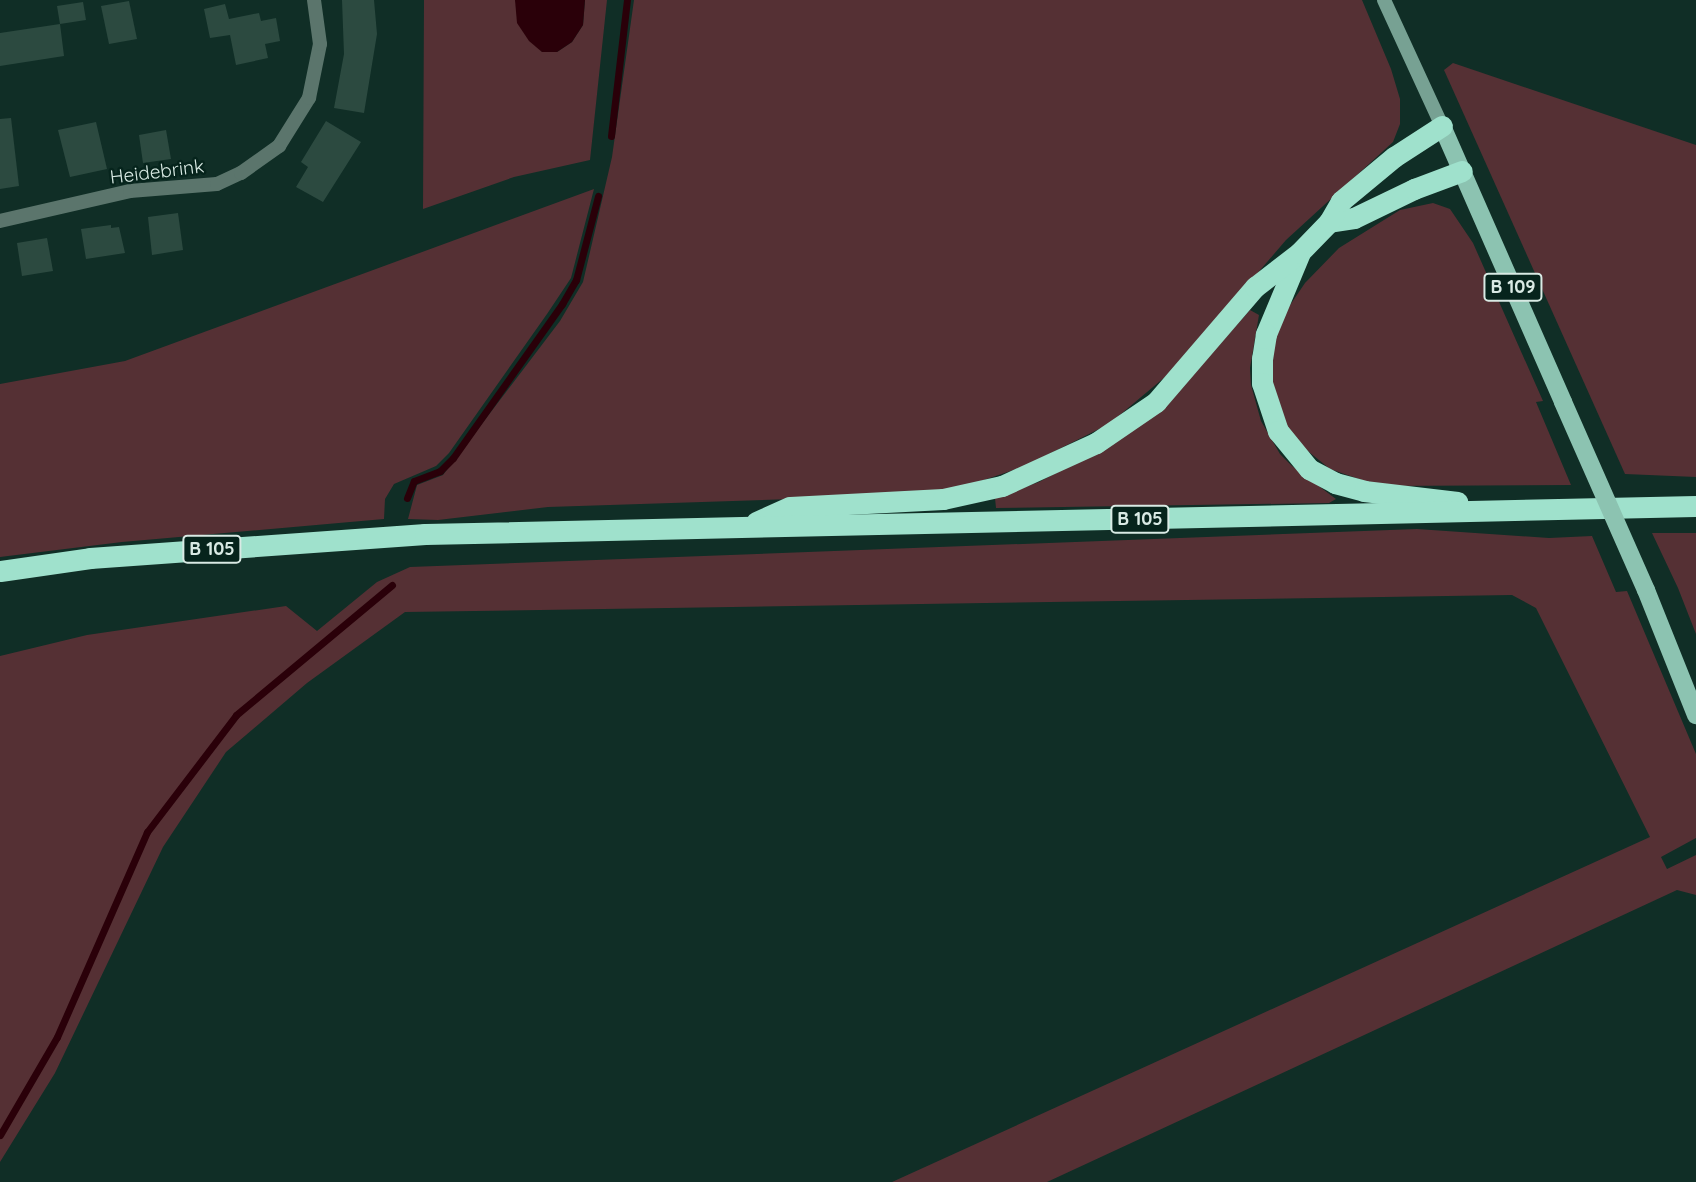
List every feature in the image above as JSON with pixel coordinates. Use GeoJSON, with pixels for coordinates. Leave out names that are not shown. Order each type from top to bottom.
{"type":"FeatureCollection","features":[{"type":"Feature","properties":{"kind":"highway"},"geometry":{"type":"LineString","coordinates":[[748,525],[790,507],[943,499],[1002,486],[1096,443],[1156,402],[1214,338],[1255,287],[1299,253],[1329,222],[1341,201],[1394,157],[1442,126]]}},
{"type":"Feature","properties":{"kind":"highway"},"geometry":{"type":"LineString","coordinates":[[1329,222],[1354,218],[1414,189],[1462,171]]}},
{"type":"Feature","properties":{"kind":"highway"},"geometry":{"type":"LineString","coordinates":[[1299,253],[1266,334],[1262,383],[1267,406],[1278,431],[1310,469],[1335,483],[1364,491],[1533,512],[1696,506]]}},
{"type":"Feature","properties":{"kind":"highway","name":"B 105"},"geometry":{"type":"LineString","coordinates":[[0,571],[90,558],[381,536],[748,525],[1533,512]]}},
{"type":"Feature","properties":{"kind":"main road"},"geometry":{"type":"LineString","coordinates":[[1384,0],[1442,126]]}},
{"type":"Feature","properties":{"kind":"main road","name":"B 109"},"geometry":{"type":"LineString","coordinates":[[1442,126],[1646,590],[1696,715]]}},
{"type":"Feature","properties":{"kind":"street","name":"Heidebrink"},"geometry":{"type":"LineString","coordinates":[[0,221],[130,191],[217,184],[251,167],[279,146],[309,98],[320,44],[314,0]]}},
{"type":"Feature","properties":{"kind":"shaded area"},"geometry":{"type":"Polygon","coordinates":[[[424,0],[515,0],[542,52],[557,52],[572,42],[583,25],[585,0],[607,0],[590,160],[514,177],[423,209],[424,0]]]}},
{"type":"Feature","properties":{"kind":"shaded area"},"geometry":{"type":"Polygon","coordinates":[[[515,0],[585,0],[583,25],[572,42],[557,52],[542,52],[529,41],[517,23],[515,0]]]}},
{"type":"Feature","properties":{"kind":"shaded area"},"geometry":{"type":"Polygon","coordinates":[[[634,0],[1362,0],[1391,69],[1400,99],[1400,124],[1393,142],[1286,240],[1178,366],[1109,424],[1025,466],[969,485],[914,495],[548,507],[438,520],[408,519],[417,485],[443,475],[560,321],[583,282],[612,157],[634,0]]]}},
{"type":"Feature","properties":{"kind":"shaded area"},"geometry":{"type":"Polygon","coordinates":[[[1453,63],[1696,145],[1696,477],[1625,474],[1444,70],[1453,63]]]}},
{"type":"Feature","properties":{"kind":"shaded area"},"geometry":{"type":"Polygon","coordinates":[[[594,189],[571,278],[449,453],[436,466],[394,484],[385,499],[384,519],[122,542],[0,557],[0,384],[125,361],[594,189]]]}},
{"type":"Feature","properties":{"kind":"shaded area"},"geometry":{"type":"Polygon","coordinates":[[[1433,203],[1450,209],[1473,243],[1543,401],[1536,402],[1571,485],[1379,486],[1330,469],[1293,439],[1273,397],[1270,370],[1272,345],[1284,314],[1305,283],[1339,248],[1400,210],[1433,203]]]}},
{"type":"Feature","properties":{"kind":"shaded area"},"geometry":{"type":"Polygon","coordinates":[[[1250,310],[1259,315],[1250,368],[1251,385],[1261,421],[1280,454],[1336,499],[1329,503],[996,508],[995,498],[1039,482],[1118,440],[1196,371],[1250,310]]]}},
{"type":"Feature","properties":{"kind":"shaded area"},"geometry":{"type":"Polygon","coordinates":[[[1417,529],[1549,538],[1592,536],[1616,592],[1627,591],[1696,754],[1696,838],[1661,857],[1667,869],[1696,855],[1696,895],[1677,890],[1047,1182],[892,1182],[1650,837],[1536,608],[1512,595],[405,612],[307,683],[226,752],[163,847],[55,1073],[0,1162],[0,656],[87,635],[286,606],[317,631],[377,582],[410,567],[1417,529]]]}},
{"type":"Feature","properties":{"kind":"shaded area"},"geometry":{"type":"Polygon","coordinates":[[[1652,533],[1696,533],[1696,634],[1678,588],[1652,533]]]}},
{"type":"Feature","properties":{"kind":"building"},"geometry":{"type":"Polygon","coordinates":[[[342,0],[374,0],[377,34],[364,113],[334,108],[344,54],[342,0]]]}},
{"type":"Feature","properties":{"kind":"building"},"geometry":{"type":"Polygon","coordinates":[[[129,1],[137,39],[109,44],[101,6],[129,1]]]}},
{"type":"Feature","properties":{"kind":"building"},"geometry":{"type":"Polygon","coordinates":[[[83,2],[86,20],[60,24],[57,6],[83,2]]]}},
{"type":"Feature","properties":{"kind":"building"},"geometry":{"type":"Polygon","coordinates":[[[225,4],[229,19],[259,13],[261,21],[276,18],[280,41],[265,44],[268,58],[236,65],[230,35],[210,38],[204,9],[225,4]]]}},
{"type":"Feature","properties":{"kind":"building"},"geometry":{"type":"Polygon","coordinates":[[[60,24],[64,56],[0,66],[0,33],[60,24]]]}},
{"type":"Feature","properties":{"kind":"building"},"geometry":{"type":"Polygon","coordinates":[[[11,118],[19,186],[0,189],[0,119],[11,118]]]}},
{"type":"Feature","properties":{"kind":"building"},"geometry":{"type":"Polygon","coordinates":[[[326,121],[361,142],[323,202],[296,187],[308,167],[301,162],[326,121]]]}},
{"type":"Feature","properties":{"kind":"building"},"geometry":{"type":"Polygon","coordinates":[[[96,122],[107,169],[70,177],[58,130],[96,122]]]}},
{"type":"Feature","properties":{"kind":"building"},"geometry":{"type":"Polygon","coordinates":[[[166,130],[171,159],[143,163],[139,135],[166,130]]]}},
{"type":"Feature","properties":{"kind":"building"},"geometry":{"type":"Polygon","coordinates":[[[178,213],[183,250],[152,255],[148,217],[178,213]]]}},
{"type":"Feature","properties":{"kind":"building"},"geometry":{"type":"Polygon","coordinates":[[[111,225],[111,228],[119,227],[125,253],[86,259],[81,229],[111,225]]]}},
{"type":"Feature","properties":{"kind":"building"},"geometry":{"type":"Polygon","coordinates":[[[47,238],[53,271],[22,276],[17,243],[47,238]]]}},
{"type":"Feature","properties":{"kind":"waterway"},"geometry":{"type":"LineString","coordinates":[[611,136],[627,0]]}},
{"type":"Feature","properties":{"kind":"waterway"},"geometry":{"type":"LineString","coordinates":[[407,498],[414,481],[440,471],[453,458],[562,304],[576,280],[598,196]]}},
{"type":"Feature","properties":{"kind":"waterway"},"geometry":{"type":"LineString","coordinates":[[0,1135],[57,1037],[147,832],[236,715],[392,585]]}}]}
